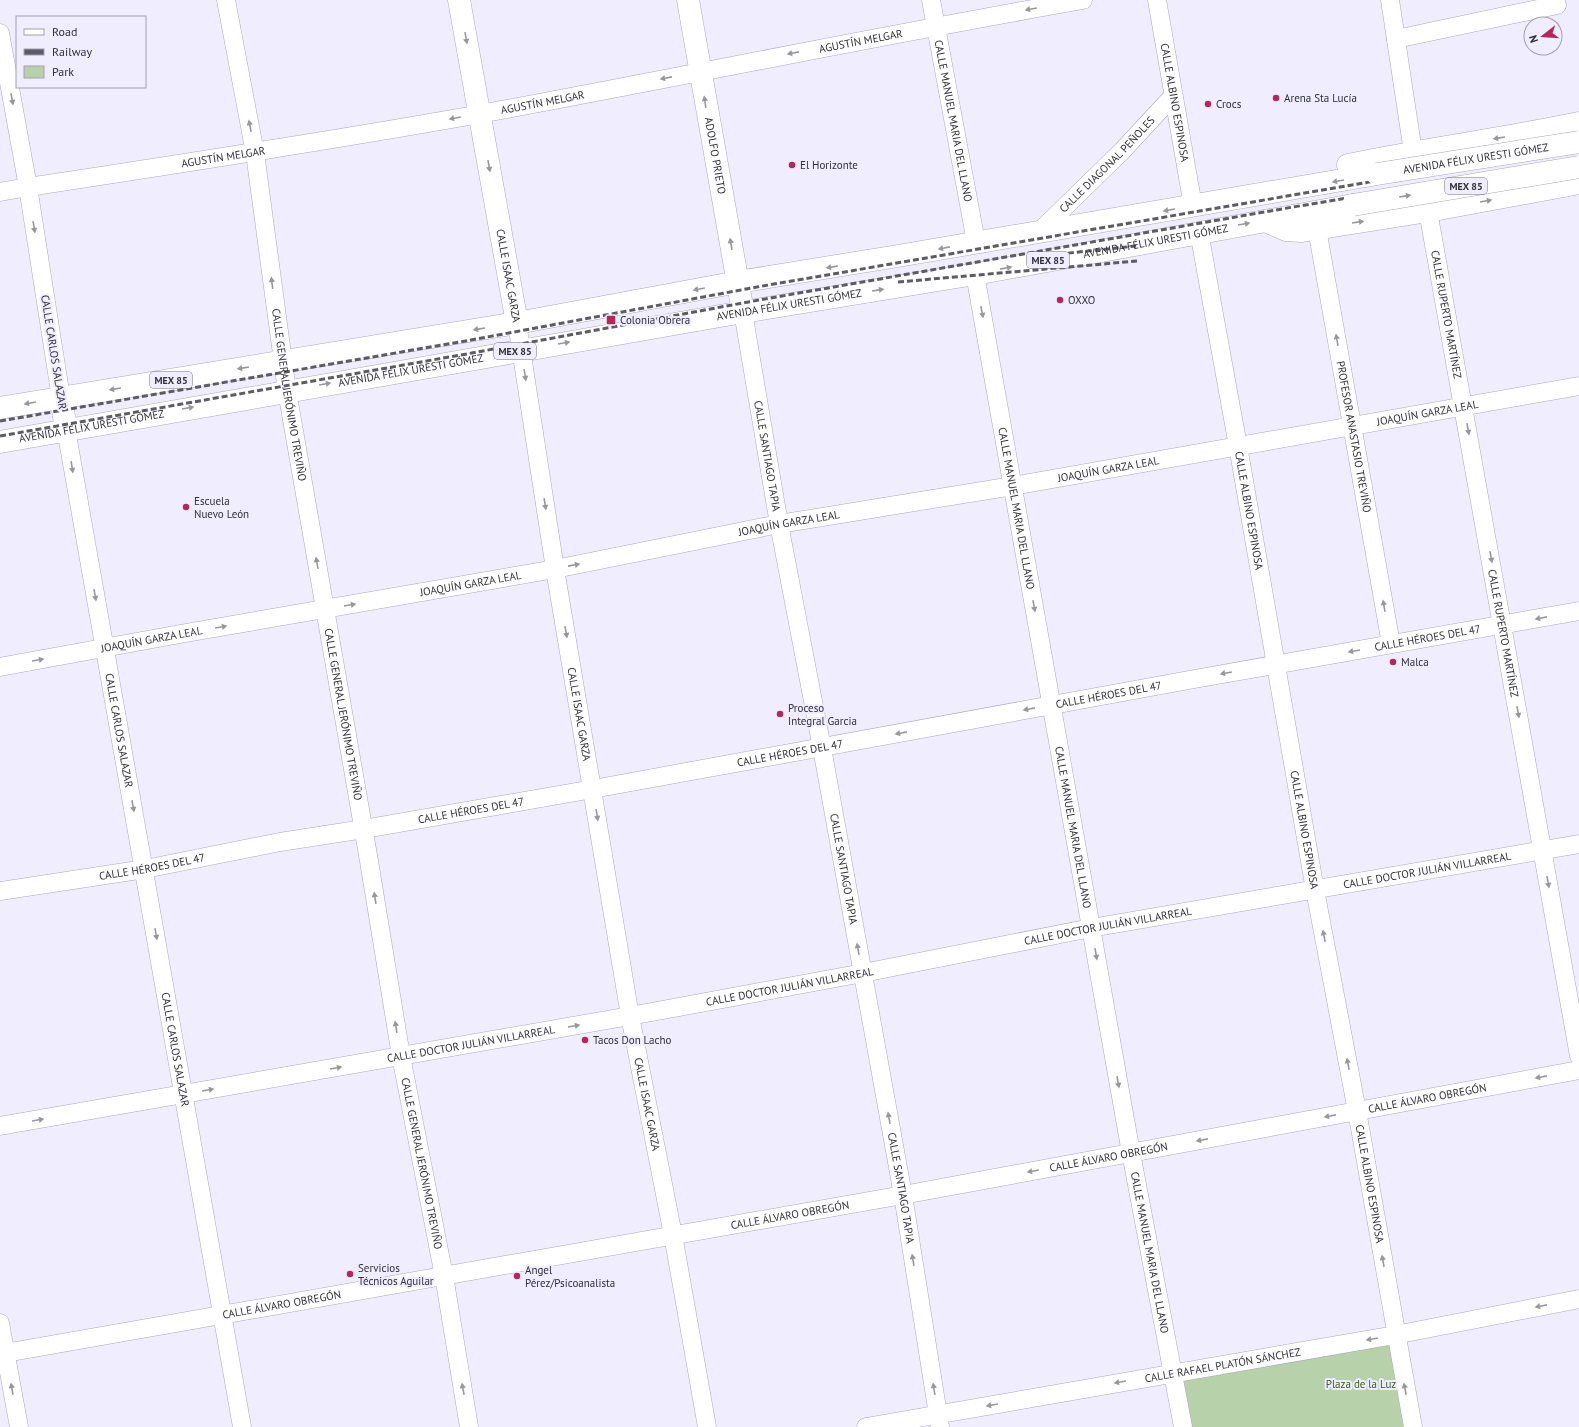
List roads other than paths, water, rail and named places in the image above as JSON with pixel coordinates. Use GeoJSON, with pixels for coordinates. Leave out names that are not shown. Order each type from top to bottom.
{"type":"FeatureCollection","features":[{"type":"Feature","properties":{"kind":"main road","name":"CALLE ISAAC GARZA"},"geometry":{"type":"LineString","coordinates":[[459,0],[517,323]]}},
{"type":"Feature","properties":{"kind":"main road","name":"ADOLFO PRIETO"},"geometry":{"type":"LineString","coordinates":[[688,0],[743,312]]}},
{"type":"Feature","properties":{"kind":"main road"},"geometry":{"type":"LineString","coordinates":[[1259,195],[1270,185],[1283,178],[1413,152],[1529,134],[1579,123]]}},
{"type":"Feature","properties":{"kind":"main road"},"geometry":{"type":"LineString","coordinates":[[1529,134],[1542,143],[1547,154],[1550,167],[1548,177],[1535,192]]}},
{"type":"Feature","properties":{"kind":"main road","name":"AVENIDA FÉLIX URESTI GÓMEZ"},"geometry":{"type":"LineString","coordinates":[[0,408],[517,323],[738,282],[1377,174],[1579,142]]}},
{"type":"Feature","properties":{"kind":"main road","name":"AVENIDA FÉLIX URESTI GÓMEZ"},"geometry":{"type":"LineString","coordinates":[[0,442],[66,429],[521,350],[975,274],[1266,220],[1579,168]]}},
{"type":"Feature","properties":{"kind":"main road"},"geometry":{"type":"LineString","coordinates":[[1266,220],[1286,230],[1302,231],[1428,211],[1579,183]]}},
{"type":"Feature","properties":{"kind":"main road","name":"CALLE CARLOS SALAZAR"},"geometry":{"type":"LineString","coordinates":[[61,398],[66,429]]}},
{"type":"Feature","properties":{"kind":"street","name":"CALLE GENERAL JERÓNIMO TREVIÑO"},"geometry":{"type":"LineString","coordinates":[[226,0],[255,152],[282,362],[364,829],[401,1056],[444,1276],[469,1427]]}},
{"type":"Feature","properties":{"kind":"street","name":"CALLE MANUEL MARIA DEL LLANO"},"geometry":{"type":"LineString","coordinates":[[931,0],[976,242]]}},
{"type":"Feature","properties":{"kind":"street","name":"AGUSTÍN MELGAR"},"geometry":{"type":"LineString","coordinates":[[0,192],[255,152],[479,114],[936,26],[1083,0]]}},
{"type":"Feature","properties":{"kind":"street","name":"CALLE ALBINO ESPINOSA"},"geometry":{"type":"LineString","coordinates":[[1157,0],[1192,206]]}},
{"type":"Feature","properties":{"kind":"street"},"geometry":{"type":"LineString","coordinates":[[1390,0],[1413,152]]}},
{"type":"Feature","properties":{"kind":"street"},"geometry":{"type":"LineString","coordinates":[[1396,39],[1557,5]]}},
{"type":"Feature","properties":{"kind":"street","name":"CALLE CARLOS SALAZAR"},"geometry":{"type":"LineString","coordinates":[[0,33],[28,187],[61,398]]}},
{"type":"Feature","properties":{"kind":"street","name":"CALLE DIAGONAL PEÑOLES"},"geometry":{"type":"LineString","coordinates":[[1039,232],[1106,167],[1173,96]]}},
{"type":"Feature","properties":{"kind":"street","name":"CALLE RUPERTO MARTÍNEZ"},"geometry":{"type":"LineString","coordinates":[[1428,211],[1579,1056]]}},
{"type":"Feature","properties":{"kind":"street","name":"PROFESOR ANASTASIO TREVIÑO"},"geometry":{"type":"LineString","coordinates":[[1317,229],[1391,644]]}},
{"type":"Feature","properties":{"kind":"street","name":"CALLE ALBINO ESPINOSA"},"geometry":{"type":"LineString","coordinates":[[1199,232],[1238,446],[1315,890],[1357,1111],[1412,1427]]}},
{"type":"Feature","properties":{"kind":"street","name":"CALLE MANUEL MARIA DEL LLANO"},"geometry":{"type":"LineString","coordinates":[[975,274],[1131,1153],[1183,1427]]}},
{"type":"Feature","properties":{"kind":"street","name":"CALLE SANTIAGO TAPIA"},"geometry":{"type":"LineString","coordinates":[[743,312],[779,524],[822,748],[903,1195],[939,1421]]}},
{"type":"Feature","properties":{"kind":"street","name":"CALLE ISAAC GARZA"},"geometry":{"type":"LineString","coordinates":[[517,323],[555,569],[630,1016],[673,1235],[707,1427]]}},
{"type":"Feature","properties":{"kind":"street","name":"JOAQUÍN GARZA LEAL"},"geometry":{"type":"LineString","coordinates":[[0,667],[104,647],[555,569],[779,524],[1013,486],[1579,386]]}},
{"type":"Feature","properties":{"kind":"street","name":"CALLE CARLOS SALAZAR"},"geometry":{"type":"LineString","coordinates":[[66,429],[242,1427]]}},
{"type":"Feature","properties":{"kind":"street","name":"CALLE HÉROES DEL 47"},"geometry":{"type":"LineString","coordinates":[[0,891],[144,869],[280,842],[364,829],[593,789],[1579,611]]}},
{"type":"Feature","properties":{"kind":"street","name":"CALLE DOCTOR JULIÁN VILLARREAL"},"geometry":{"type":"LineString","coordinates":[[0,1126],[630,1016],[863,973],[1091,928],[1579,844]]}},
{"type":"Feature","properties":{"kind":"street","name":"CALLE ÁLVARO OBREGÓN"},"geometry":{"type":"LineString","coordinates":[[3,1353],[903,1195],[1579,1070]]}},
{"type":"Feature","properties":{"kind":"street","name":"CALLE RAFAEL PLATÓN SÁNCHEZ"},"geometry":{"type":"LineString","coordinates":[[866,1427],[939,1421],[1173,1373],[1395,1335],[1579,1299]]}},
{"type":"Feature","properties":{"kind":"street"},"geometry":{"type":"LineString","coordinates":[[0,1323],[3,1353],[19,1427]]}},
{"type":"Feature","properties":{"kind":"railway"},"geometry":{"type":"LineString","coordinates":[[0,421],[471,340],[757,287],[1579,146]]}},
{"type":"Feature","properties":{"kind":"railway"},"geometry":{"type":"LineString","coordinates":[[0,436],[472,353],[759,300],[1293,207],[1579,160]]}},
{"type":"Feature","properties":{"kind":"railway"},"geometry":{"type":"LineString","coordinates":[[1050,255],[1136,246]]}},
{"type":"Feature","properties":{"kind":"railway"},"geometry":{"type":"LineString","coordinates":[[898,282],[1137,261]]}},
{"type":"Feature","properties":{"kind":"place","name":"Arena Sta Lucía"},"geometry":{"type":"Point","coordinates":[1276,98]}},
{"type":"Feature","properties":{"kind":"place","name":"Crocs"},"geometry":{"type":"Point","coordinates":[1208,104]}},
{"type":"Feature","properties":{"kind":"place","name":"El Horizonte"},"geometry":{"type":"Point","coordinates":[792,165]}},
{"type":"Feature","properties":{"kind":"place","name":"OXXO"},"geometry":{"type":"Point","coordinates":[1060,300]}},
{"type":"Feature","properties":{"kind":"place","name":"Colonia Obrera"},"geometry":{"type":"Point","coordinates":[611,320]}},
{"type":"Feature","properties":{"kind":"place","name":"Escuela Nuevo León"},"geometry":{"type":"Point","coordinates":[186,507]}},
{"type":"Feature","properties":{"kind":"place","name":"Malca"},"geometry":{"type":"Point","coordinates":[1393,662]}},
{"type":"Feature","properties":{"kind":"place","name":"Proceso Integral Garcia"},"geometry":{"type":"Point","coordinates":[780,714]}},
{"type":"Feature","properties":{"kind":"place","name":"Tacos Don Lacho"},"geometry":{"type":"Point","coordinates":[585,1040]}},
{"type":"Feature","properties":{"kind":"place","name":"Servicios Técnicos Aguilar"},"geometry":{"type":"Point","coordinates":[350,1274]}},
{"type":"Feature","properties":{"kind":"place","name":"Angel Pérez/Psicoanalista"},"geometry":{"type":"Point","coordinates":[517,1276]}},
{"type":"Feature","properties":{"kind":"park label","name":"Plaza de la Luz"},"geometry":{"type":"Point","coordinates":[1361,1384]}}]}
